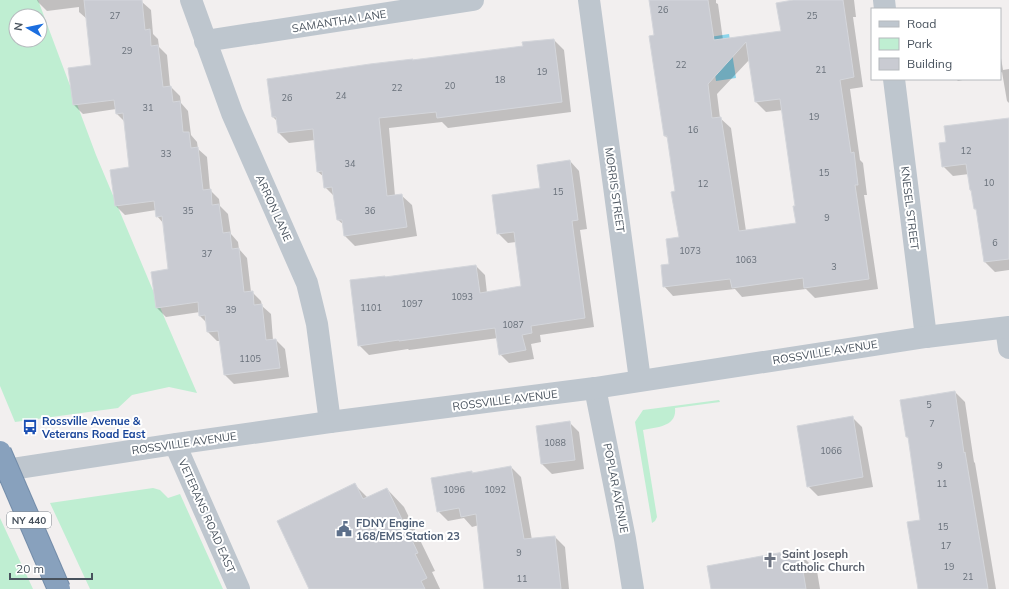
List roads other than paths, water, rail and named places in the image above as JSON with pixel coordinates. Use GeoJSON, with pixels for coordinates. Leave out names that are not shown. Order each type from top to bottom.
{"type":"FeatureCollection","features":[{"type":"Feature","properties":{"kind":"highway","name":"NY 440"},"geometry":{"type":"LineString","coordinates":[[0,452],[59,589]]}},
{"type":"Feature","properties":{"kind":"street","name":"ARRON LANE"},"geometry":{"type":"LineString","coordinates":[[191,0],[232,113],[306,283],[317,324],[330,422]]}},
{"type":"Feature","properties":{"kind":"street","name":"SAMANTHA LANE"},"geometry":{"type":"LineString","coordinates":[[205,41],[473,0]]}},
{"type":"Feature","properties":{"kind":"street","name":"MORRIS STREET"},"geometry":{"type":"LineString","coordinates":[[590,0],[640,380]]}},
{"type":"Feature","properties":{"kind":"street","name":"KNESEL STREET"},"geometry":{"type":"LineString","coordinates":[[894,80],[926,337]]}},
{"type":"Feature","properties":{"kind":"street","name":"ROSSVILLE AVENUE"},"geometry":{"type":"LineString","coordinates":[[0,471],[330,422],[595,388],[926,337],[1008,334]]}},
{"type":"Feature","properties":{"kind":"street","name":"POPLAR AVENUE"},"geometry":{"type":"LineString","coordinates":[[595,388],[626,539],[633,589]]}},
{"type":"Feature","properties":{"kind":"street","name":"VETERANS ROAD EAST"},"geometry":{"type":"LineString","coordinates":[[175,444],[239,589]]}},
{"type":"Feature","properties":{"kind":"water"},"geometry":{"type":"Polygon","coordinates":[[[729,34],[736,78],[716,81],[710,37],[729,34]]]}},
{"type":"Feature","properties":{"kind":"place","name":"Rossville Avenue & Veterans Road East"},"geometry":{"type":"Point","coordinates":[30,427]}},
{"type":"Feature","properties":{"kind":"place","name":"FDNY Engine 168/EMS Station 23"},"geometry":{"type":"Point","coordinates":[344,529]}},
{"type":"Feature","properties":{"kind":"place","name":"Saint Joseph Catholic Church"},"geometry":{"type":"Point","coordinates":[770,560]}}]}
